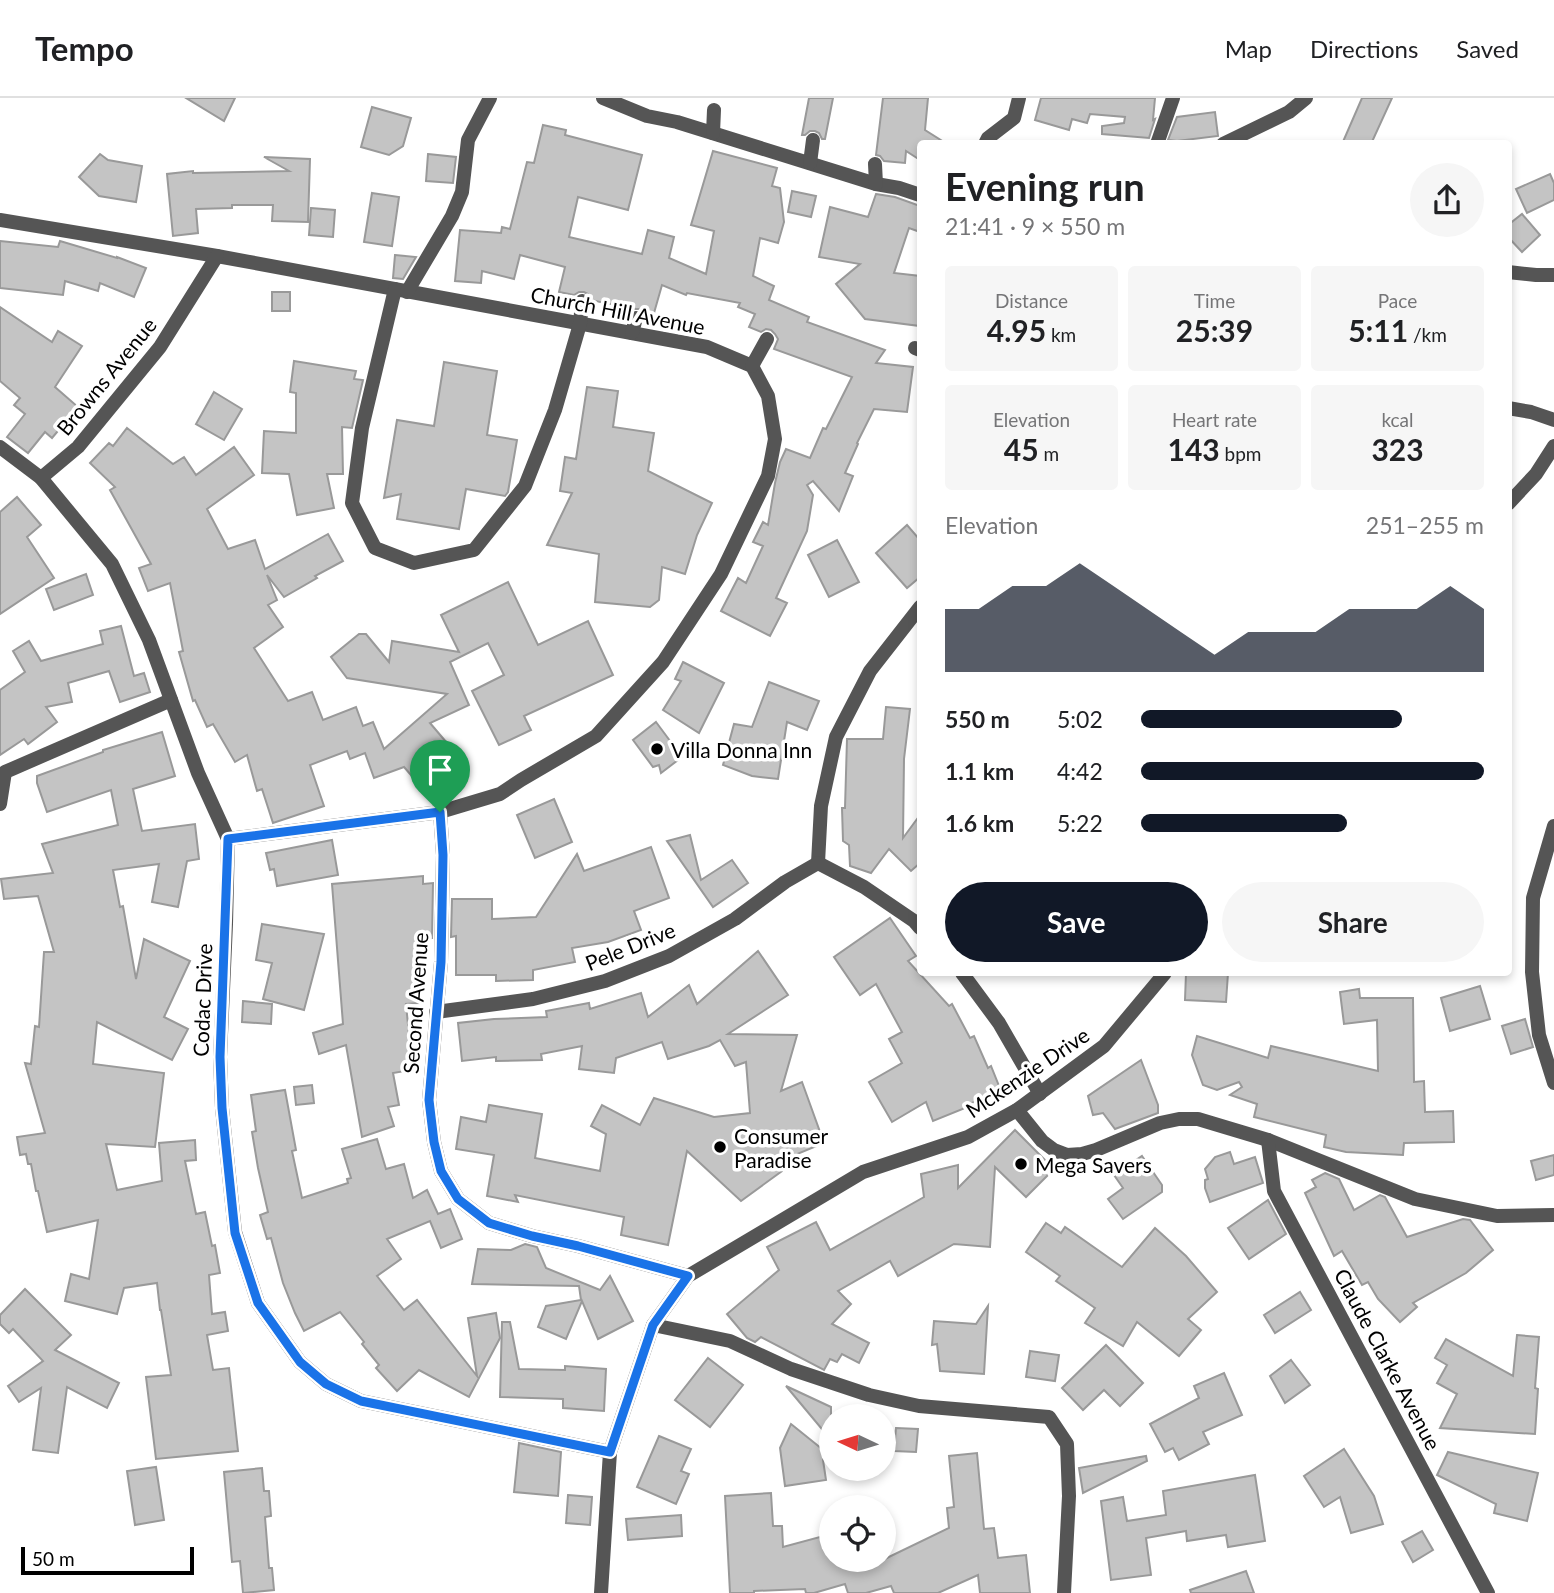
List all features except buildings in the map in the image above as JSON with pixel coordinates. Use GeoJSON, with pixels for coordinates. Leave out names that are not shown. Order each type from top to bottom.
{"type":"FeatureCollection","features":[{"type":"Feature","properties":{"kind":"street"},"geometry":{"type":"LineString","coordinates":[[490,98],[468,140],[461,192],[452,216],[401,291],[362,428],[352,503],[375,548],[414,563],[474,550],[525,486],[555,410],[580,324],[582,301]]}},
{"type":"Feature","properties":{"kind":"street"},"geometry":{"type":"LineString","coordinates":[[603,98],[647,116],[677,121],[876,184],[917,194]]}},
{"type":"Feature","properties":{"kind":"street"},"geometry":{"type":"LineString","coordinates":[[987,140],[1014,118],[1019,98]]}},
{"type":"Feature","properties":{"kind":"street"},"geometry":{"type":"LineString","coordinates":[[1158,140],[1173,98]]}},
{"type":"Feature","properties":{"kind":"street"},"geometry":{"type":"LineString","coordinates":[[1231,140],[1289,112],[1306,98]]}},
{"type":"Feature","properties":{"kind":"street"},"geometry":{"type":"LineString","coordinates":[[713,133],[714,110]]}},
{"type":"Feature","properties":{"kind":"street"},"geometry":{"type":"LineString","coordinates":[[810,163],[813,140]]}},
{"type":"Feature","properties":{"kind":"street"},"geometry":{"type":"LineString","coordinates":[[875,164],[876,184]]}},
{"type":"Feature","properties":{"kind":"street","name":"Church Hill Avenue"},"geometry":{"type":"LineString","coordinates":[[0,220],[217,256],[706,347],[752,366]]}},
{"type":"Feature","properties":{"kind":"street","name":"Browns Avenue"},"geometry":{"type":"LineString","coordinates":[[41,478],[78,447],[160,347],[217,256]]}},
{"type":"Feature","properties":{"kind":"street"},"geometry":{"type":"LineString","coordinates":[[1512,272],[1554,275]]}},
{"type":"Feature","properties":{"kind":"street"},"geometry":{"type":"LineString","coordinates":[[632,333],[636,318]]}},
{"type":"Feature","properties":{"kind":"street"},"geometry":{"type":"LineString","coordinates":[[228,839],[440,812],[500,794],[596,736],[663,662],[721,574],[768,476],[775,439],[768,396],[752,366],[767,339]]}},
{"type":"Feature","properties":{"kind":"street"},"geometry":{"type":"LineString","coordinates":[[1512,409],[1554,420]]}},
{"type":"Feature","properties":{"kind":"street"},"geometry":{"type":"LineString","coordinates":[[1512,500],[1535,474],[1554,446]]}},
{"type":"Feature","properties":{"kind":"street","name":"Codac Drive"},"geometry":{"type":"LineString","coordinates":[[0,447],[41,478],[112,564],[149,640],[198,773],[228,839],[220,1057],[222,1108],[235,1233],[258,1303],[300,1362],[326,1384],[361,1401],[610,1452]]}},
{"type":"Feature","properties":{"kind":"street"},"geometry":{"type":"LineString","coordinates":[[917,611],[870,671],[836,737],[821,806],[818,863],[864,887],[917,924]]}},
{"type":"Feature","properties":{"kind":"street"},"geometry":{"type":"LineString","coordinates":[[0,804],[2,770],[171,700]]}},
{"type":"Feature","properties":{"kind":"street","name":"Second Avenue"},"geometry":{"type":"LineString","coordinates":[[440,812],[443,855],[441,962],[429,1100],[441,1171],[458,1199],[489,1223],[688,1276]]}},
{"type":"Feature","properties":{"kind":"street"},"geometry":{"type":"LineString","coordinates":[[1554,826],[1534,898],[1532,972],[1538,1035],[1554,1083]]}},
{"type":"Feature","properties":{"kind":"street","name":"Pele Drive"},"geometry":{"type":"LineString","coordinates":[[436,1012],[533,999],[605,981],[669,956],[735,919],[785,882],[818,863]]}},
{"type":"Feature","properties":{"kind":"street"},"geometry":{"type":"LineString","coordinates":[[964,976],[999,1023],[1040,1094]]}},
{"type":"Feature","properties":{"kind":"street","name":"Mckenzie Drive"},"geometry":{"type":"LineString","coordinates":[[601,1593],[610,1452],[653,1325],[688,1276],[863,1172],[968,1137],[1017,1110],[1104,1046],[1162,976]]}},
{"type":"Feature","properties":{"kind":"street"},"geometry":{"type":"LineString","coordinates":[[1017,1110],[1042,1141],[1054,1150],[1067,1154],[1096,1150],[1160,1123],[1198,1119],[1268,1140],[1415,1199],[1497,1216],[1554,1215]]}},
{"type":"Feature","properties":{"kind":"street","name":"Claude Clarke Avenue"},"geometry":{"type":"LineString","coordinates":[[1268,1140],[1275,1191],[1489,1593]]}},
{"type":"Feature","properties":{"kind":"street"},"geometry":{"type":"LineString","coordinates":[[653,1325],[730,1341],[791,1369],[869,1395],[919,1406],[1049,1417],[1067,1444],[1069,1496],[1063,1593]]}},
{"type":"Feature","properties":{"kind":"place","name":"Villa Donna Inn"},"geometry":{"type":"Point","coordinates":[657,749]}},
{"type":"Feature","properties":{"kind":"place","name":"Consumer Paradise"},"geometry":{"type":"Point","coordinates":[720,1147]}},
{"type":"Feature","properties":{"kind":"place","name":"Mega Savers"},"geometry":{"type":"Point","coordinates":[1021,1164]}},
{"type":"Feature","properties":{"kind":"route"},"geometry":{"type":"LineString","coordinates":[[440,812],[443,855],[441,962],[429,1100],[441,1171],[458,1199],[489,1223],[688,1276],[653,1325],[610,1452],[361,1401],[326,1384],[300,1362],[258,1303],[235,1233],[222,1108],[220,1057],[228,839],[440,812]]}}]}
